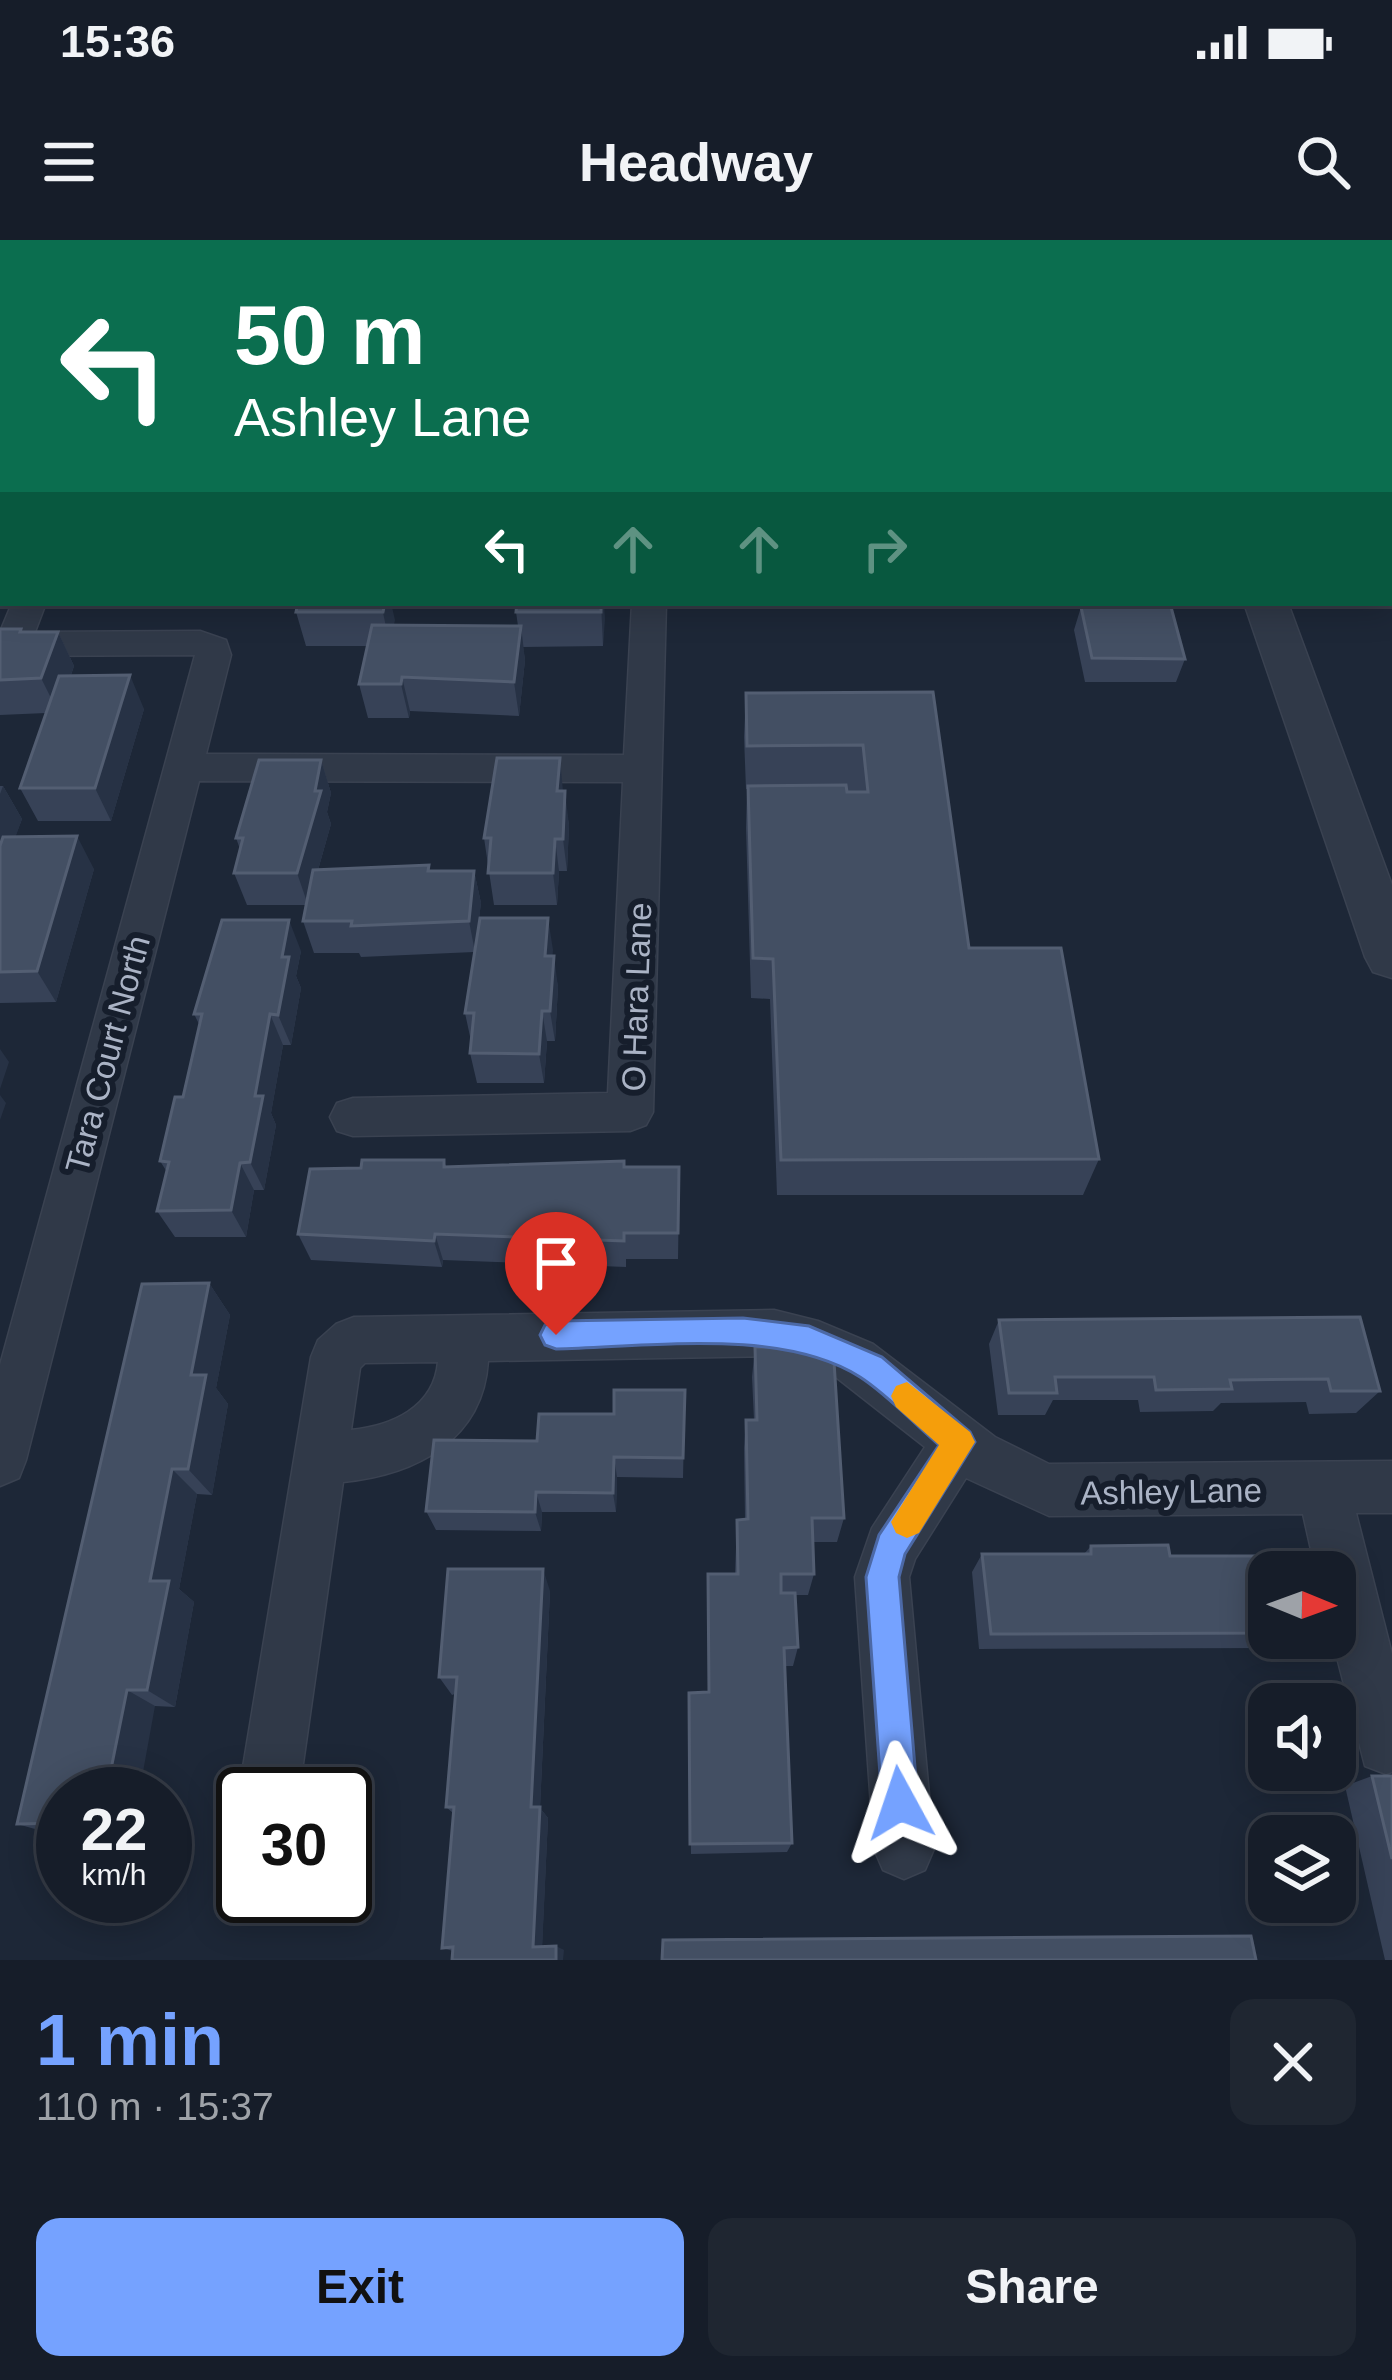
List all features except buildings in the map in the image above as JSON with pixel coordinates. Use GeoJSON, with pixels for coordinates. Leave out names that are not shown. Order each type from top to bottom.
{"type":"FeatureCollection","features":[{"type":"Feature","properties":{"kind":"street"},"geometry":{"type":"LineString","coordinates":[[7,644],[26,606]]}},
{"type":"Feature","properties":{"kind":"street","name":"O Hara Lane"},"geometry":{"type":"LineString","coordinates":[[353,1117],[630,1112],[649,606]]}},
{"type":"Feature","properties":{"kind":"street"},"geometry":{"type":"LineString","coordinates":[[1267,606],[1392,957]]}},
{"type":"Feature","properties":{"kind":"street","name":"Tara Court North"},"geometry":{"type":"LineString","coordinates":[[0,1460],[213,648],[200,643],[7,644]]}},
{"type":"Feature","properties":{"kind":"street"},"geometry":{"type":"LineString","coordinates":[[183,767],[643,769]]}},
{"type":"Feature","properties":{"kind":"street","name":"Ashley Lane"},"geometry":{"type":"LineString","coordinates":[[273,1767],[335,1357],[354,1340],[743,1332],[791,1336],[826,1345],[872,1367],[959,1442],[1015,1479],[1064,1492],[1392,1487]]}},
{"type":"Feature","properties":{"kind":"street"},"geometry":{"type":"LineString","coordinates":[[317,1459],[387,1452],[430,1428],[461,1388],[465,1337]]}},
{"type":"Feature","properties":{"kind":"street"},"geometry":{"type":"LineString","coordinates":[[904,1849],[882,1577],[891,1547],[959,1442]]}},
{"type":"Feature","properties":{"kind":"street"},"geometry":{"type":"LineString","coordinates":[[1324,1488],[1386,1745]]}},
{"type":"Feature","properties":{"kind":"slow traffic"},"geometry":{"type":"LineString","coordinates":[[907,1396],[959,1442],[907,1522]]}},
{"type":"Feature","properties":{"kind":"route"},"geometry":{"type":"LineString","coordinates":[[556,1335],[743,1332],[809,1340],[872,1367],[959,1442],[891,1547],[882,1577],[900,1803]]}}]}
